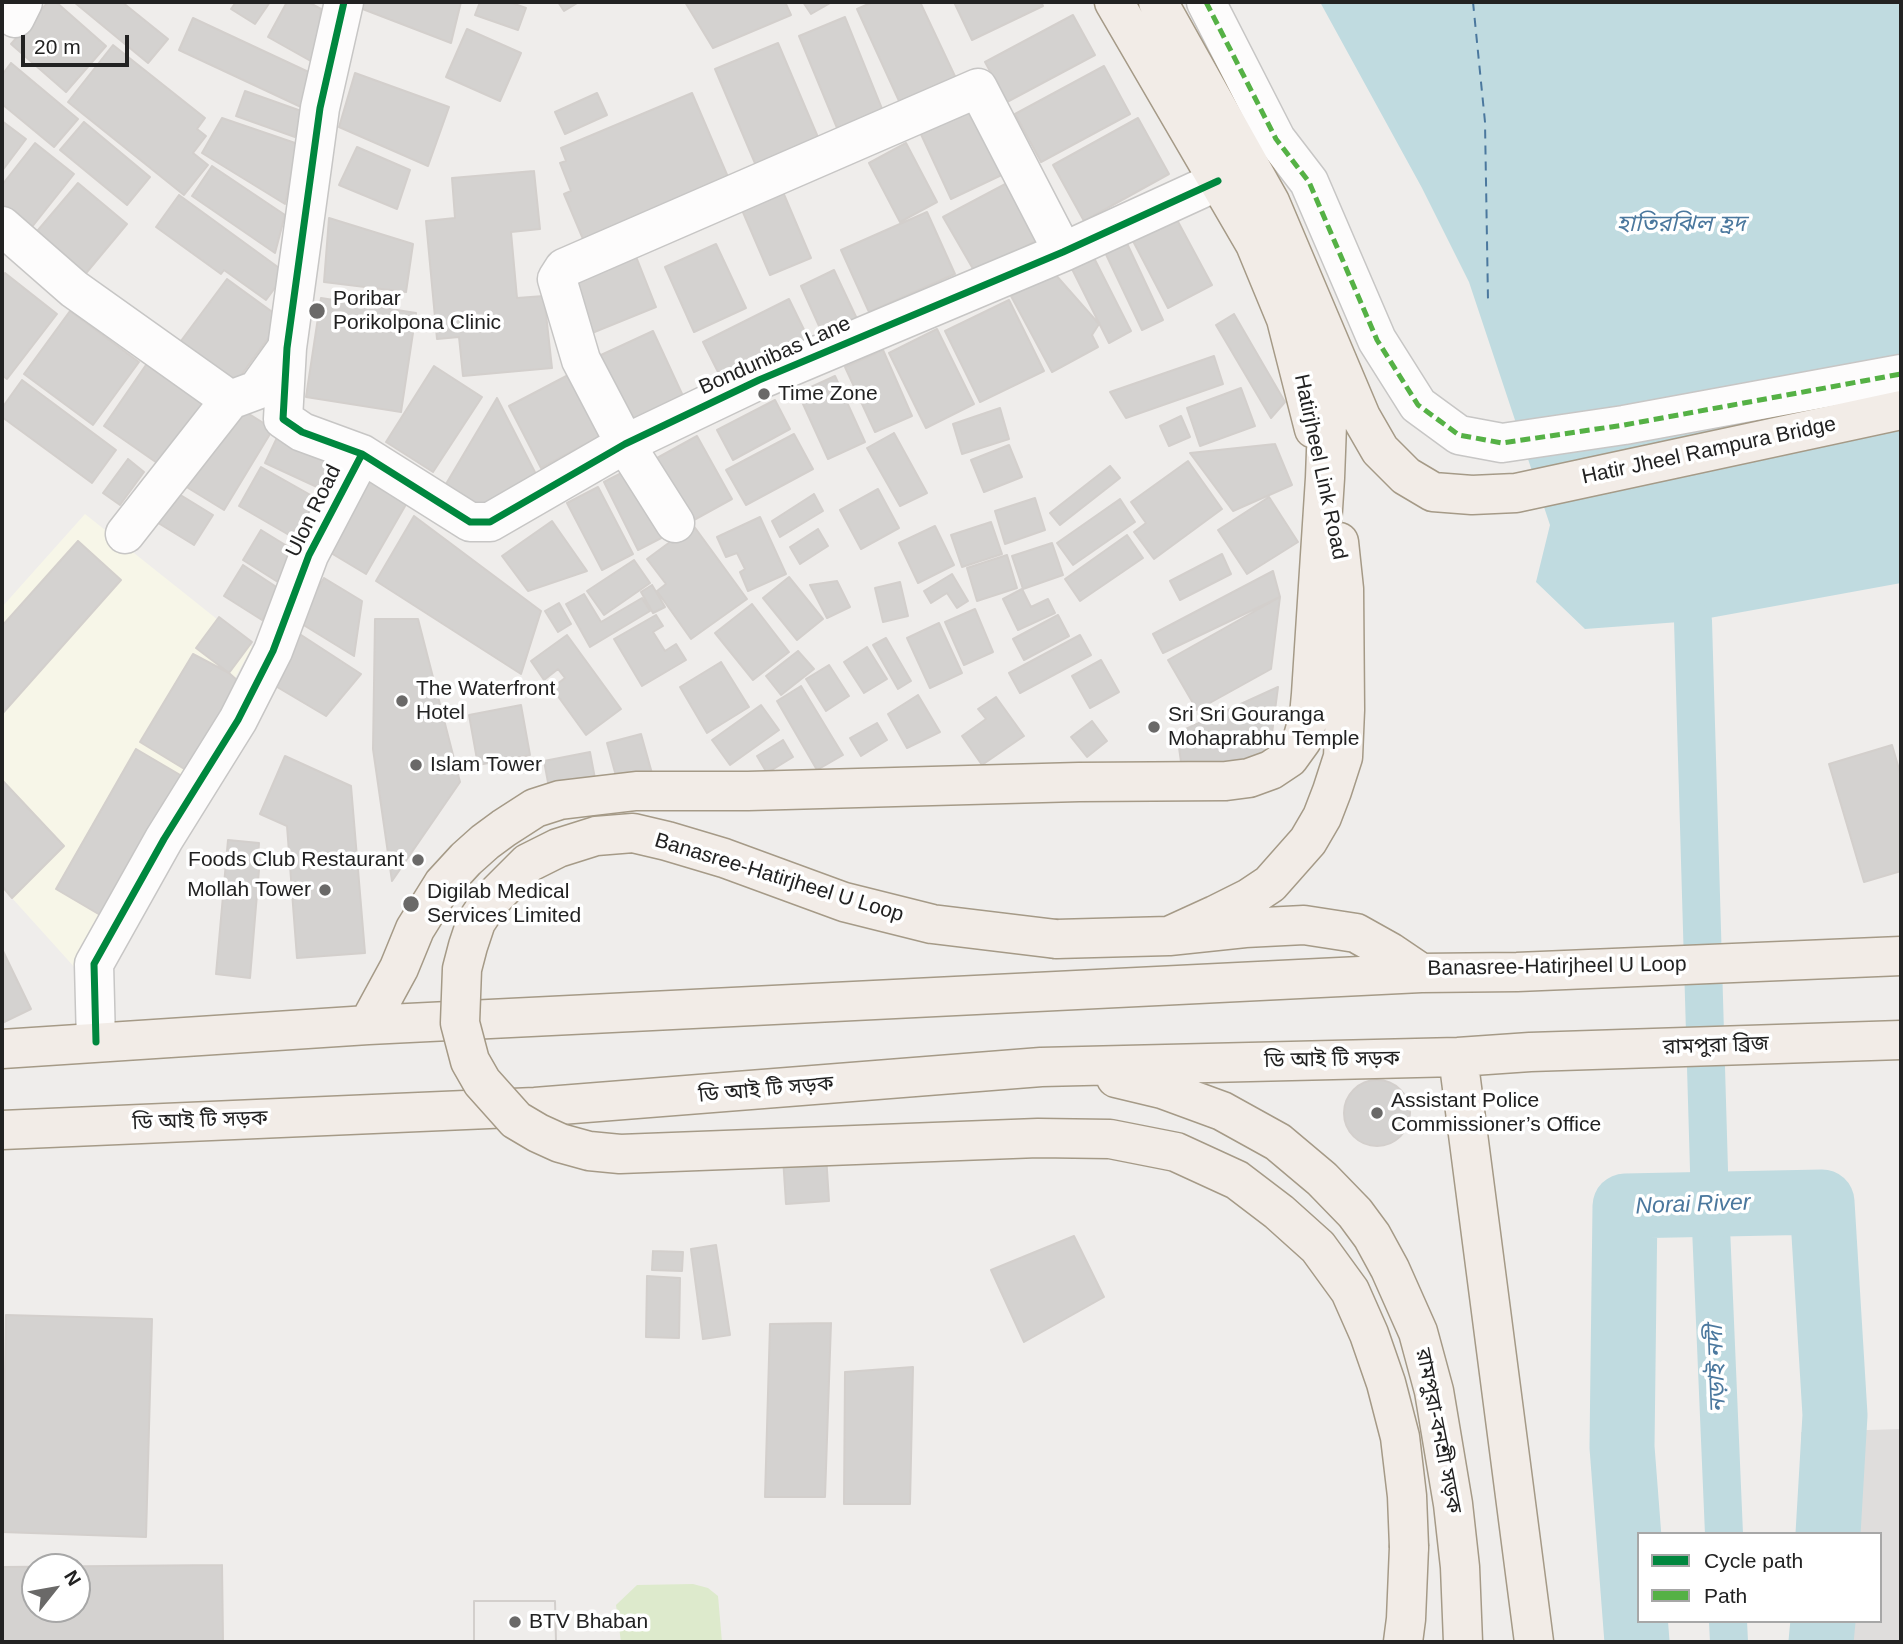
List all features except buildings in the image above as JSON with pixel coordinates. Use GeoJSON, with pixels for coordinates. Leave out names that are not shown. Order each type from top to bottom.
{"type":"FeatureCollection","features":[{"type":"Feature","properties":{"kind":"main road","name":"Hatirjheel Link Road"},"geometry":{"type":"LineString","coordinates":[[1114,2],[1255,244],[1286,319],[1305,388],[1338,534],[1344,589],[1343,757],[1322,817],[1308,841],[1270,884],[1216,915],[1169,936]]}},
{"type":"Feature","properties":{"kind":"main road","name":"Hatir Jheel Rampura Bridge"},"geometry":{"type":"LineString","coordinates":[[1158,2],[1270,202],[1361,417],[1380,450],[1406,476],[1433,492],[1472,495],[1516,493],[1901,410]]}},
{"type":"Feature","properties":{"kind":"main road"},"geometry":{"type":"LineString","coordinates":[[368,1025],[399,968],[415,929],[443,884],[494,835],[535,808],[560,800],[636,791],[1226,781],[1249,778],[1272,770],[1289,758],[1302,740],[1309,716],[1325,478],[1330,345]]}},
{"type":"Feature","properties":{"kind":"main road","name":"Banasree-Hatirjheel U Loop"},"geometry":{"type":"LineString","coordinates":[[1402,1642],[1406,1619],[1409,1547],[1408,1496],[1400,1437],[1386,1383],[1350,1291],[1318,1247],[1279,1212],[1237,1180],[1176,1152],[1110,1139],[1038,1138],[620,1154],[589,1151],[560,1143],[516,1120],[482,1082],[470,1060],[460,1023],[462,969],[476,922],[490,901],[528,863],[558,848],[596,836],[633,833],[724,858],[844,902],[932,924],[1056,939],[1169,936],[1304,925],[1356,933],[1421,973],[1517,972],[1901,956]]}},
{"type":"Feature","properties":{"kind":"main road"},"geometry":{"type":"LineString","coordinates":[[2,1049],[368,1025],[1421,973]]}},
{"type":"Feature","properties":{"kind":"main road","name":"রামপুরা ব্রিজ"},"geometry":{"type":"LineString","coordinates":[[1530,1052],[1901,1041]]}},
{"type":"Feature","properties":{"kind":"main road","name":"ডি আই টি সড়ক"},"geometry":{"type":"LineString","coordinates":[[2,1130],[535,1107],[1041,1067],[1458,1057],[1530,1052]]}},
{"type":"Feature","properties":{"kind":"main road"},"geometry":{"type":"LineString","coordinates":[[1458,1057],[1534,1642]]}},
{"type":"Feature","properties":{"kind":"main road","name":"রামপুরা-বনশ্রী সড়ক"},"geometry":{"type":"LineString","coordinates":[[1041,1067],[1114,1077],[1162,1089],[1222,1111],[1278,1142],[1355,1213],[1372,1236],[1418,1332],[1434,1391],[1453,1504],[1460,1567],[1463,1642]]}},
{"type":"Feature","properties":{"kind":"street"},"geometry":{"type":"LineString","coordinates":[[283,419],[287,348],[320,108],[344,2]]}},
{"type":"Feature","properties":{"kind":"street"},"geometry":{"type":"LineString","coordinates":[[1206,2],[1276,139],[1309,182],[1377,340],[1419,405],[1459,435],[1502,443],[1623,425],[1901,374]]}},
{"type":"Feature","properties":{"kind":"street"},"geometry":{"type":"LineString","coordinates":[[675,523],[625,444],[581,360],[557,279],[564,268],[978,89],[1063,252]]}},
{"type":"Feature","properties":{"kind":"street","name":"Bondunibas Lane"},"geometry":{"type":"LineString","coordinates":[[362,454],[470,522],[490,522],[625,444],[760,380],[1063,252],[1218,181]]}},
{"type":"Feature","properties":{"kind":"street","name":"Ulon Road"},"geometry":{"type":"LineString","coordinates":[[4,232],[74,289],[238,397],[283,419],[302,432],[362,454],[309,555],[273,651],[238,720],[164,839],[94,964],[96,1042]]}},
{"type":"Feature","properties":{"kind":"street"},"geometry":{"type":"LineString","coordinates":[[125,534],[238,397],[257,390],[287,348]]}},
{"type":"Feature","properties":{"kind":"shaded area"},"geometry":{"type":"Polygon","coordinates":[[[85,514],[252,647],[76,969],[2,884],[2,607],[85,514]]]}},
{"type":"Feature","properties":{"kind":"shaded area"},"geometry":{"type":"Polygon","coordinates":[[[1901,1429],[1901,1642],[1808,1642],[1807,1623],[1882,1623],[1882,1532],[1804,1532],[1801,1432],[1901,1429]]]}},
{"type":"Feature","properties":{"kind":"green space"},"geometry":{"type":"Polygon","coordinates":[[[693,1584],[708,1588],[718,1596],[722,1642],[621,1642],[616,1605],[637,1585],[693,1584]]]}},
{"type":"Feature","properties":{"kind":"water","name":"হাতিরঝিল হ্রদ"},"geometry":{"type":"Polygon","coordinates":[[[1320,2],[1901,2],[1901,583],[1693,621],[1585,629],[1536,582],[1550,525],[1469,282],[1422,188],[1320,2]]]}},
{"type":"Feature","properties":{"kind":"waterway"},"geometry":{"type":"LineString","coordinates":[[1693,621],[1710,1204],[1724,1532]]}},
{"type":"Feature","properties":{"kind":"waterway","name":"Norai River"},"geometry":{"type":"LineString","coordinates":[[1637,1642],[1622,1447],[1625,1206],[1822,1202],[1835,1415],[1828,1532]]}},
{"type":"Feature","properties":{"kind":"waterway","name":"নড়াই নদী"},"geometry":{"type":"LineString","coordinates":[[1728,1623],[1729,1642]]}},
{"type":"Feature","properties":{"kind":"waterway","name":"Norai River"},"geometry":{"type":"LineString","coordinates":[[1821,1642],[1823,1623]]}},
{"type":"Feature","properties":{"kind":"ferry route"},"geometry":{"type":"LineString","coordinates":[[1473,2],[1485,122],[1488,300]]}},
{"type":"Feature","properties":{"kind":"marked path"},"geometry":{"type":"LineString","coordinates":[[1206,2],[1276,139],[1309,182],[1377,340],[1418,405],[1459,435],[1502,443],[1624,425],[1901,374]]}},
{"type":"Feature","properties":{"kind":"cycle path"},"geometry":{"type":"LineString","coordinates":[[96,1042],[94,964],[164,839],[238,720],[273,651],[309,555],[362,454],[302,432],[283,419],[287,348],[320,108],[344,2]]}},
{"type":"Feature","properties":{"kind":"cycle path"},"geometry":{"type":"LineString","coordinates":[[362,454],[470,522],[490,522],[625,444],[759,380],[1063,252],[1218,181]]}},
{"type":"Feature","properties":{"kind":"place","name":"Poribar Porikolpona Clinic"},"geometry":{"type":"Point","coordinates":[317,311]}},
{"type":"Feature","properties":{"kind":"place","name":"Time Zone"},"geometry":{"type":"Point","coordinates":[764,394]}},
{"type":"Feature","properties":{"kind":"place","name":"The Waterfront Hotel"},"geometry":{"type":"Point","coordinates":[402,701]}},
{"type":"Feature","properties":{"kind":"place","name":"Sri Sri Gouranga Mohaprabhu Temple"},"geometry":{"type":"Point","coordinates":[1154,727]}},
{"type":"Feature","properties":{"kind":"place","name":"Islam Tower"},"geometry":{"type":"Point","coordinates":[416,765]}},
{"type":"Feature","properties":{"kind":"place","name":"Foods Club Restaurant"},"geometry":{"type":"Point","coordinates":[418,860]}},
{"type":"Feature","properties":{"kind":"place","name":"Mollah Tower"},"geometry":{"type":"Point","coordinates":[325,890]}},
{"type":"Feature","properties":{"kind":"place","name":"Digilab Medical Services Limited"},"geometry":{"type":"Point","coordinates":[411,904]}},
{"type":"Feature","properties":{"kind":"place","name":"Assistant Police Commissioner’s Office"},"geometry":{"type":"Point","coordinates":[1377,1113]}},
{"type":"Feature","properties":{"kind":"place","name":"BTV Bhaban"},"geometry":{"type":"Point","coordinates":[515,1622]}}]}
